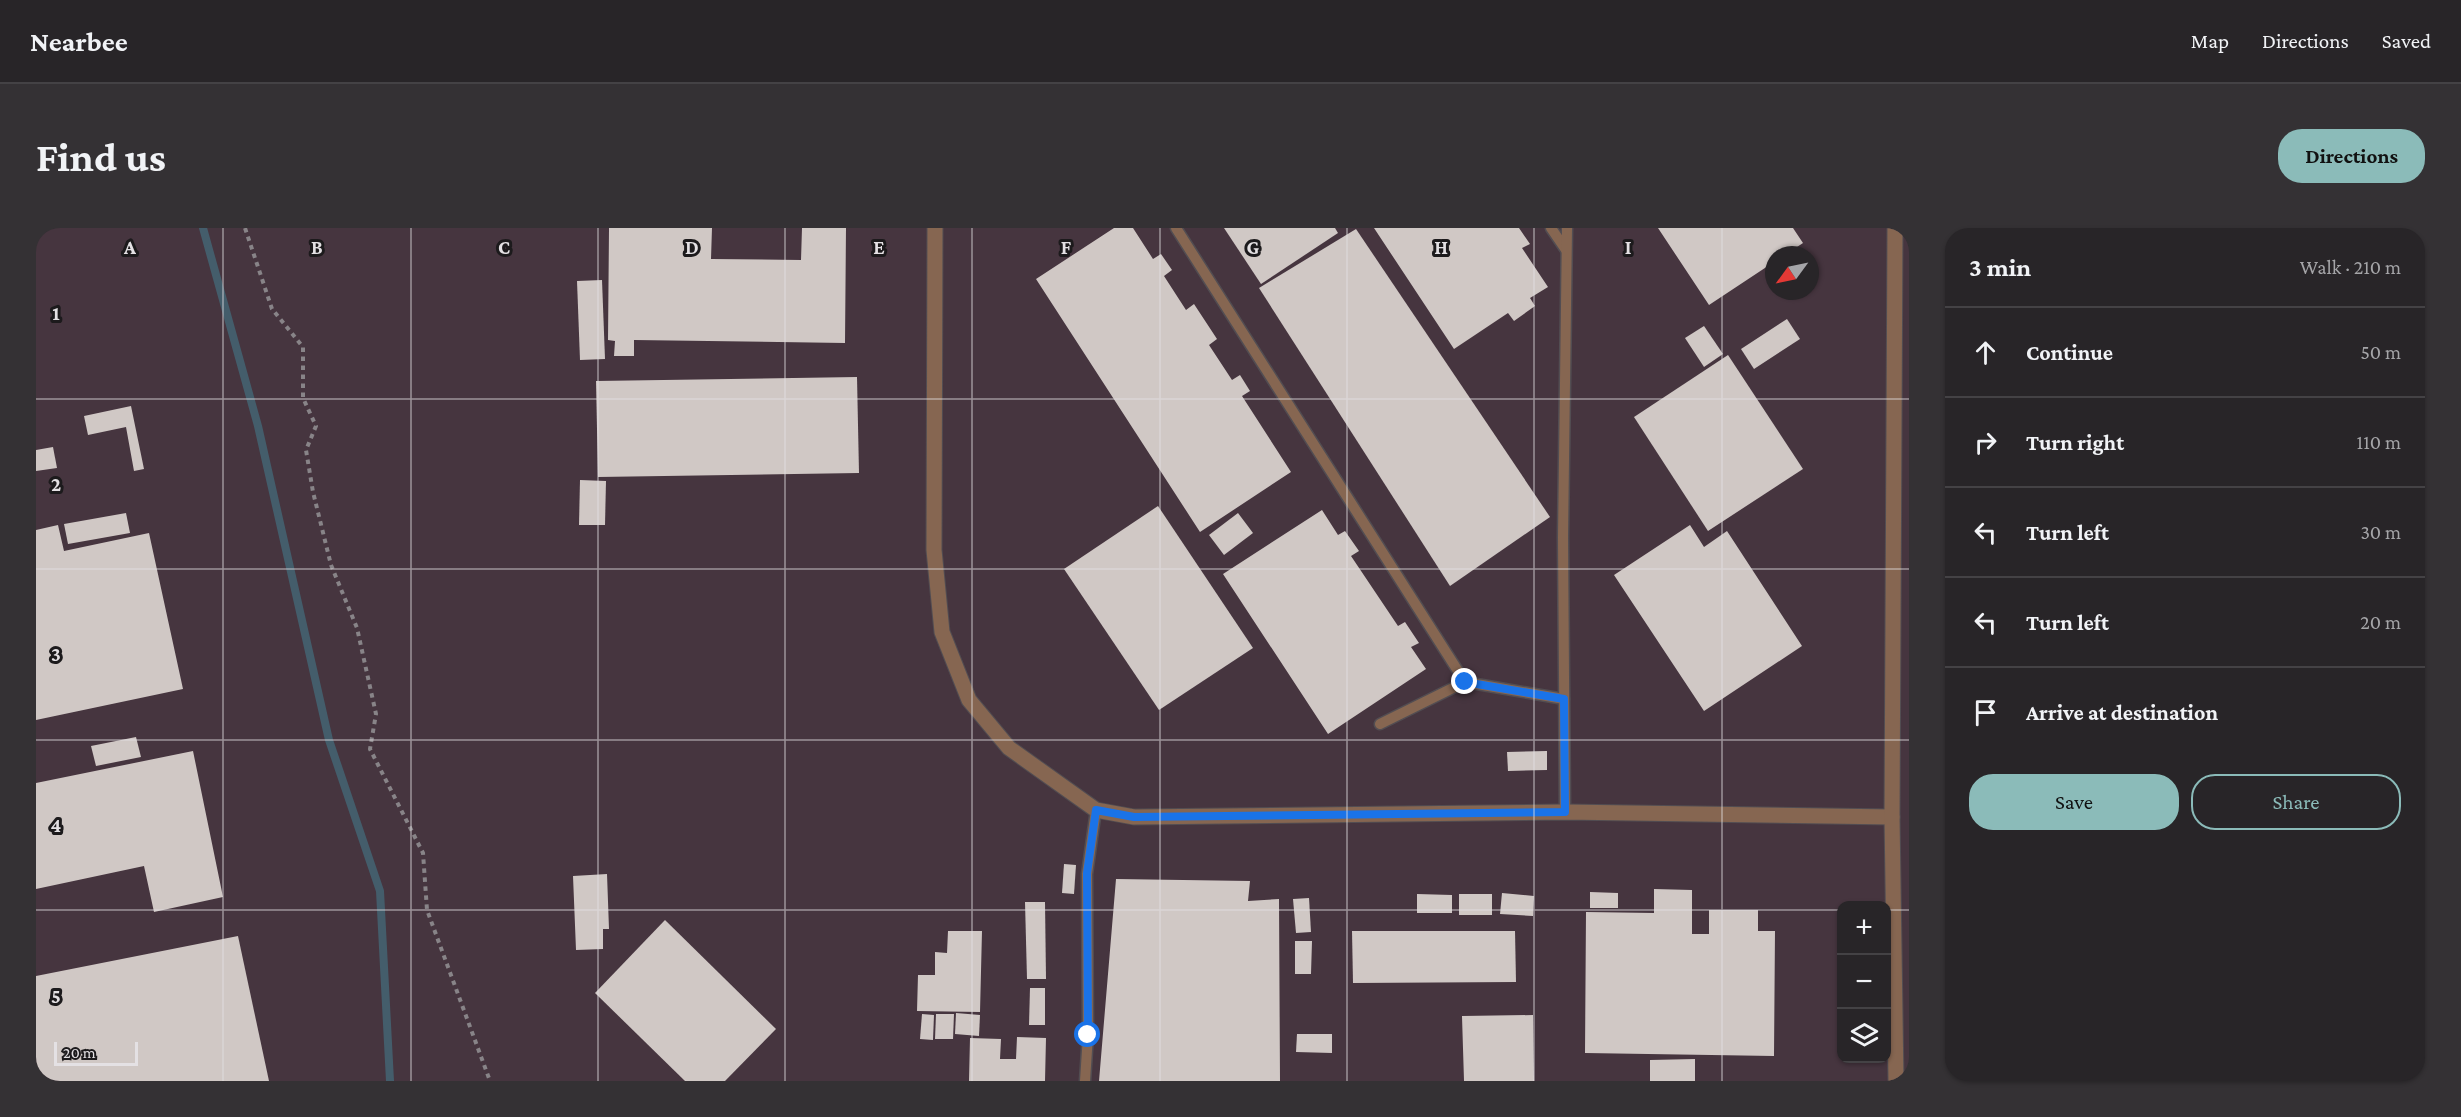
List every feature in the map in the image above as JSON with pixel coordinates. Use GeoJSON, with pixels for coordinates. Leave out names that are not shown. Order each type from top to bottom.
{"type":"FeatureCollection","features":[{"type":"Feature","properties":{"kind":"street"},"geometry":{"type":"LineString","coordinates":[[935,228],[934,550],[942,632],[969,700],[1009,748],[1096,810],[1134,817],[1565,812],[1892,816]]}},
{"type":"Feature","properties":{"kind":"street"},"geometry":{"type":"LineString","coordinates":[[1895,228],[1902,483],[1892,816],[1896,1081]]}},
{"type":"Feature","properties":{"kind":"lane"},"geometry":{"type":"LineString","coordinates":[[1176,228],[1465,682]]}},
{"type":"Feature","properties":{"kind":"lane"},"geometry":{"type":"LineString","coordinates":[[1551,228],[1566,251]]}},
{"type":"Feature","properties":{"kind":"lane"},"geometry":{"type":"LineString","coordinates":[[1565,812],[1563,537],[1567,228]]}},
{"type":"Feature","properties":{"kind":"lane"},"geometry":{"type":"LineString","coordinates":[[1380,724],[1465,682],[1564,699]]}},
{"type":"Feature","properties":{"kind":"lane"},"geometry":{"type":"LineString","coordinates":[[1085,1081],[1088,1035],[1087,865],[1096,810]]}},
{"type":"Feature","properties":{"kind":"path"},"geometry":{"type":"LineString","coordinates":[[245,228],[272,309],[303,347],[303,398],[316,426],[306,450],[313,492],[331,565],[357,628],[376,714],[370,749],[423,853],[426,910],[490,1081]]}},
{"type":"Feature","properties":{"kind":"shaded area"},"geometry":{"type":"Polygon","coordinates":[[[36,228],[1909,228],[1909,1081],[36,1081],[36,228]]]}},
{"type":"Feature","properties":{"kind":"building"},"geometry":{"type":"Polygon","coordinates":[[[609,228],[712,228],[711,259],[801,260],[802,228],[846,228],[845,343],[634,340],[634,356],[614,356],[615,341],[608,340],[609,228]]]}},
{"type":"Feature","properties":{"kind":"building"},"geometry":{"type":"Polygon","coordinates":[[[1114,228],[1133,228],[1153,259],[1161,254],[1172,270],[1164,276],[1186,310],[1194,304],[1217,339],[1209,345],[1232,380],[1240,375],[1250,391],[1242,396],[1291,472],[1200,532],[1036,279],[1114,228]]]}},
{"type":"Feature","properties":{"kind":"building"},"geometry":{"type":"Polygon","coordinates":[[[1224,228],[1335,228],[1338,233],[1261,284],[1224,228]]]}},
{"type":"Feature","properties":{"kind":"building"},"geometry":{"type":"Polygon","coordinates":[[[1374,228],[1519,228],[1530,244],[1522,248],[1548,287],[1530,298],[1535,306],[1514,321],[1508,313],[1454,349],[1374,228]]]}},
{"type":"Feature","properties":{"kind":"building"},"geometry":{"type":"Polygon","coordinates":[[[1658,228],[1793,228],[1803,243],[1798,246],[1765,246],[1765,268],[1709,305],[1658,228]]]}},
{"type":"Feature","properties":{"kind":"building"},"geometry":{"type":"Polygon","coordinates":[[[1356,229],[1550,517],[1450,586],[1259,288],[1356,229]]]}},
{"type":"Feature","properties":{"kind":"building"},"geometry":{"type":"Polygon","coordinates":[[[602,280],[605,359],[580,360],[577,281],[602,280]]]}},
{"type":"Feature","properties":{"kind":"building"},"geometry":{"type":"Polygon","coordinates":[[[1787,319],[1800,339],[1754,369],[1741,349],[1787,319]]]}},
{"type":"Feature","properties":{"kind":"building"},"geometry":{"type":"Polygon","coordinates":[[[1704,326],[1723,354],[1704,367],[1685,338],[1704,326]]]}},
{"type":"Feature","properties":{"kind":"building"},"geometry":{"type":"Polygon","coordinates":[[[1728,355],[1803,469],[1708,531],[1634,417],[1728,355]]]}},
{"type":"Feature","properties":{"kind":"building"},"geometry":{"type":"Polygon","coordinates":[[[857,377],[859,473],[598,477],[596,381],[857,377]]]}},
{"type":"Feature","properties":{"kind":"building"},"geometry":{"type":"Polygon","coordinates":[[[131,406],[144,469],[134,471],[126,427],[88,435],[84,416],[131,406]]]}},
{"type":"Feature","properties":{"kind":"building"},"geometry":{"type":"Polygon","coordinates":[[[53,447],[57,468],[36,471],[36,450],[53,447]]]}},
{"type":"Feature","properties":{"kind":"building"},"geometry":{"type":"Polygon","coordinates":[[[580,480],[606,481],[605,525],[579,525],[580,480]]]}},
{"type":"Feature","properties":{"kind":"building"},"geometry":{"type":"Polygon","coordinates":[[[1158,506],[1253,648],[1159,710],[1064,569],[1158,506]]]}},
{"type":"Feature","properties":{"kind":"building"},"geometry":{"type":"Polygon","coordinates":[[[1322,510],[1338,535],[1345,531],[1359,551],[1351,556],[1398,626],[1405,622],[1419,643],[1411,647],[1426,669],[1328,734],[1223,574],[1322,510]]]}},
{"type":"Feature","properties":{"kind":"building"},"geometry":{"type":"Polygon","coordinates":[[[126,513],[130,533],[68,544],[64,524],[126,513]]]}},
{"type":"Feature","properties":{"kind":"building"},"geometry":{"type":"Polygon","coordinates":[[[1238,513],[1253,533],[1224,555],[1209,535],[1238,513]]]}},
{"type":"Feature","properties":{"kind":"building"},"geometry":{"type":"Polygon","coordinates":[[[58,525],[64,551],[149,533],[183,689],[36,720],[36,530],[58,525]]]}},
{"type":"Feature","properties":{"kind":"building"},"geometry":{"type":"Polygon","coordinates":[[[1690,525],[1704,547],[1727,531],[1802,646],[1704,711],[1614,575],[1690,525]]]}},
{"type":"Feature","properties":{"kind":"building"},"geometry":{"type":"Polygon","coordinates":[[[136,737],[141,757],[96,766],[91,746],[136,737]]]}},
{"type":"Feature","properties":{"kind":"building"},"geometry":{"type":"Polygon","coordinates":[[[193,751],[223,897],[154,912],[144,866],[36,889],[36,783],[193,751]]]}},
{"type":"Feature","properties":{"kind":"building"},"geometry":{"type":"Polygon","coordinates":[[[1547,751],[1547,770],[1508,771],[1507,752],[1547,751]]]}},
{"type":"Feature","properties":{"kind":"building"},"geometry":{"type":"Polygon","coordinates":[[[1064,864],[1076,865],[1074,894],[1062,893],[1064,864]]]}},
{"type":"Feature","properties":{"kind":"building"},"geometry":{"type":"Polygon","coordinates":[[[607,874],[609,929],[603,929],[603,949],[576,950],[573,876],[607,874]]]}},
{"type":"Feature","properties":{"kind":"building"},"geometry":{"type":"Polygon","coordinates":[[[1116,879],[1250,881],[1248,901],[1279,899],[1280,1081],[1099,1081],[1116,879]]]}},
{"type":"Feature","properties":{"kind":"building"},"geometry":{"type":"Polygon","coordinates":[[[1654,889],[1692,890],[1692,934],[1709,934],[1709,910],[1758,910],[1758,931],[1775,931],[1774,1056],[1585,1053],[1586,912],[1654,913],[1654,889]]]}},
{"type":"Feature","properties":{"kind":"building"},"geometry":{"type":"Polygon","coordinates":[[[1590,892],[1618,893],[1618,908],[1590,908],[1590,892]]]}},
{"type":"Feature","properties":{"kind":"building"},"geometry":{"type":"Polygon","coordinates":[[[1502,893],[1534,896],[1533,916],[1500,914],[1502,893]]]}},
{"type":"Feature","properties":{"kind":"building"},"geometry":{"type":"Polygon","coordinates":[[[1417,894],[1452,895],[1452,913],[1417,913],[1417,894]]]}},
{"type":"Feature","properties":{"kind":"building"},"geometry":{"type":"Polygon","coordinates":[[[1459,894],[1492,894],[1492,915],[1459,915],[1459,894]]]}},
{"type":"Feature","properties":{"kind":"building"},"geometry":{"type":"Polygon","coordinates":[[[1309,898],[1311,932],[1296,933],[1293,899],[1309,898]]]}},
{"type":"Feature","properties":{"kind":"building"},"geometry":{"type":"Polygon","coordinates":[[[1025,902],[1045,902],[1046,979],[1027,979],[1025,902]]]}},
{"type":"Feature","properties":{"kind":"building"},"geometry":{"type":"Polygon","coordinates":[[[665,920],[776,1029],[725,1081],[685,1081],[595,993],[665,920]]]}},
{"type":"Feature","properties":{"kind":"building"},"geometry":{"type":"Polygon","coordinates":[[[948,931],[982,931],[980,1012],[917,1011],[918,975],[935,975],[935,952],[947,953],[948,931]]]}},
{"type":"Feature","properties":{"kind":"building"},"geometry":{"type":"Polygon","coordinates":[[[1352,931],[1515,931],[1516,982],[1353,983],[1352,931]]]}},
{"type":"Feature","properties":{"kind":"building"},"geometry":{"type":"Polygon","coordinates":[[[238,936],[269,1081],[36,1081],[36,976],[238,936]]]}},
{"type":"Feature","properties":{"kind":"building"},"geometry":{"type":"Polygon","coordinates":[[[1295,941],[1312,941],[1311,974],[1295,974],[1295,941]]]}},
{"type":"Feature","properties":{"kind":"building"},"geometry":{"type":"Polygon","coordinates":[[[1030,988],[1045,988],[1045,1025],[1029,1025],[1030,988]]]}},
{"type":"Feature","properties":{"kind":"building"},"geometry":{"type":"Polygon","coordinates":[[[956,1013],[980,1015],[979,1036],[955,1034],[956,1013]]]}},
{"type":"Feature","properties":{"kind":"building"},"geometry":{"type":"Polygon","coordinates":[[[922,1014],[934,1015],[933,1040],[920,1039],[922,1014]]]}},
{"type":"Feature","properties":{"kind":"building"},"geometry":{"type":"Polygon","coordinates":[[[936,1014],[954,1014],[953,1039],[935,1039],[936,1014]]]}},
{"type":"Feature","properties":{"kind":"building"},"geometry":{"type":"Polygon","coordinates":[[[1533,1015],[1534,1081],[1464,1081],[1462,1016],[1533,1015]]]}},
{"type":"Feature","properties":{"kind":"building"},"geometry":{"type":"Polygon","coordinates":[[[1297,1034],[1332,1034],[1332,1053],[1296,1052],[1297,1034]]]}},
{"type":"Feature","properties":{"kind":"building"},"geometry":{"type":"Polygon","coordinates":[[[1017,1037],[1046,1038],[1045,1081],[969,1081],[970,1038],[1001,1039],[1000,1059],[1016,1059],[1017,1037]]]}},
{"type":"Feature","properties":{"kind":"building"},"geometry":{"type":"Polygon","coordinates":[[[1695,1059],[1695,1081],[1650,1081],[1650,1060],[1695,1059]]]}},
{"type":"Feature","properties":{"kind":"waterway"},"geometry":{"type":"LineString","coordinates":[[203,228],[258,426],[329,740],[380,891],[390,1081]]}},
{"type":"Feature","properties":{"kind":"route"},"geometry":{"type":"LineString","coordinates":[[1088,1035],[1087,857],[1096,810],[1134,817],[1565,812],[1564,699],[1465,682]]}}]}
